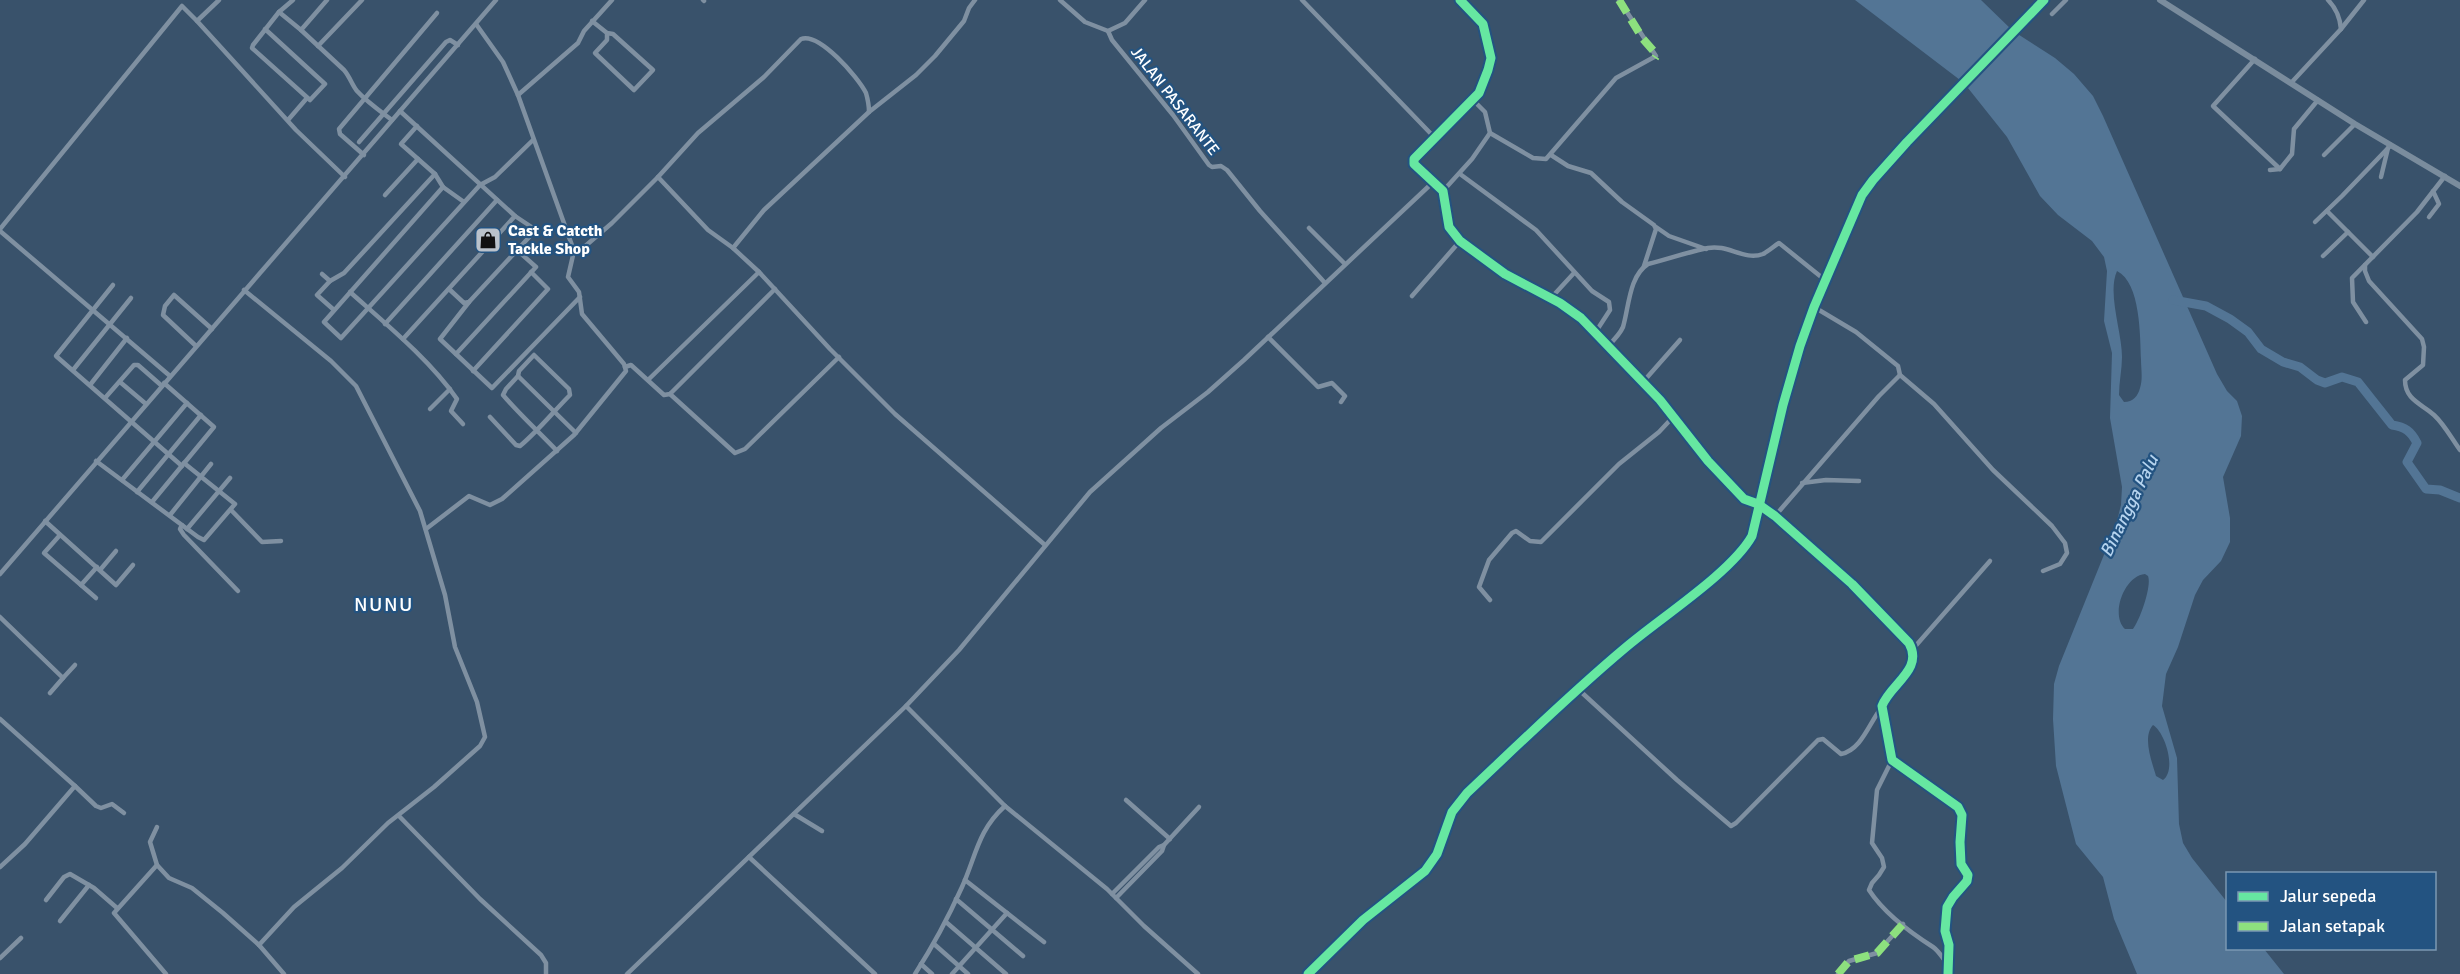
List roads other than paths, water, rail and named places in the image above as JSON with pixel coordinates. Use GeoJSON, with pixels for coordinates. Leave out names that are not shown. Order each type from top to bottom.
{"type":"FeatureCollection","features":[{"type":"Feature","properties":{"kind":"main road"},"geometry":{"type":"LineString","coordinates":[[2160,0],[2389,146],[2460,186]]}},
{"type":"Feature","properties":{"kind":"street"},"geometry":{"type":"LineString","coordinates":[[197,21],[219,0]]}},
{"type":"Feature","properties":{"kind":"street"},"geometry":{"type":"LineString","coordinates":[[266,29],[325,84],[310,100],[253,50],[253,45],[279,12],[293,0]]}},
{"type":"Feature","properties":{"kind":"street"},"geometry":{"type":"LineString","coordinates":[[301,30],[327,0]]}},
{"type":"Feature","properties":{"kind":"street"},"geometry":{"type":"LineString","coordinates":[[318,46],[362,0]]}},
{"type":"Feature","properties":{"kind":"street"},"geometry":{"type":"LineString","coordinates":[[0,574],[496,0]]}},
{"type":"Feature","properties":{"kind":"street"},"geometry":{"type":"LineString","coordinates":[[518,95],[571,50],[592,21],[612,0]]}},
{"type":"Feature","properties":{"kind":"street"},"geometry":{"type":"LineString","coordinates":[[732,248],[764,210],[869,112],[916,75],[935,56],[964,21],[975,0]]}},
{"type":"Feature","properties":{"kind":"street"},"geometry":{"type":"LineString","coordinates":[[1060,0],[1085,22],[1108,31],[1119,28],[1125,23],[1145,0]]}},
{"type":"Feature","properties":{"kind":"street"},"geometry":{"type":"LineString","coordinates":[[1302,0],[1435,138]]}},
{"type":"Feature","properties":{"kind":"street"},"geometry":{"type":"LineString","coordinates":[[1460,0],[1483,24],[1491,58],[1482,87],[1473,100],[1413,162],[1443,191],[1449,227],[1460,241],[1479,257],[1505,274],[1571,309],[1643,382],[1715,469],[1744,499],[1758,504],[1775,516],[1852,584],[1895,627],[1912,650],[1914,660],[1886,698],[1863,736],[1851,750],[1841,754],[1823,740],[1818,740],[1731,826],[1579,690]]}},
{"type":"Feature","properties":{"kind":"street"},"geometry":{"type":"LineString","coordinates":[[1473,100],[1485,112],[1490,133],[1533,158],[1541,160],[1551,155],[1610,84],[1656,56],[1619,0]]}},
{"type":"Feature","properties":{"kind":"street"},"geometry":{"type":"LineString","coordinates":[[1308,974],[1364,920],[1425,871],[1437,854],[1449,817],[1459,802],[1642,633],[1707,583],[1742,550],[1752,536],[1789,383],[1814,307],[1868,186],[2044,0]]}},
{"type":"Feature","properties":{"kind":"street"},"geometry":{"type":"LineString","coordinates":[[2052,14],[2066,0]]}},
{"type":"Feature","properties":{"kind":"street"},"geometry":{"type":"LineString","coordinates":[[2328,0],[2334,6],[2341,29]]}},
{"type":"Feature","properties":{"kind":"street"},"geometry":{"type":"LineString","coordinates":[[2291,83],[2341,29],[2364,0]]}},
{"type":"Feature","properties":{"kind":"street"},"geometry":{"type":"LineString","coordinates":[[170,376],[0,230],[180,3],[288,120],[345,177]]}},
{"type":"Feature","properties":{"kind":"street"},"geometry":{"type":"LineString","coordinates":[[279,12],[350,77],[354,88],[364,98],[392,120]]}},
{"type":"Feature","properties":{"kind":"street"},"geometry":{"type":"LineString","coordinates":[[364,154],[338,130],[437,13]]}},
{"type":"Feature","properties":{"kind":"street"},"geometry":{"type":"LineString","coordinates":[[592,21],[607,33],[613,34],[653,70],[634,90],[595,52],[607,40],[607,33]]}},
{"type":"Feature","properties":{"kind":"street"},"geometry":{"type":"LineString","coordinates":[[426,529],[469,496],[493,505],[557,451],[625,376],[625,367],[582,314],[576,287],[568,277],[574,251],[518,95],[503,62],[476,24]]}},
{"type":"Feature","properties":{"kind":"street","name":"JALAN PASARANTE"},"geometry":{"type":"LineString","coordinates":[[1108,31],[1112,40],[1173,115],[1209,165],[1223,166],[1227,170],[1260,211],[1325,283]]}},
{"type":"Feature","properties":{"kind":"street"},"geometry":{"type":"LineString","coordinates":[[574,251],[591,242],[658,177],[698,133],[804,38],[815,40],[845,65],[864,91],[869,112]]}},
{"type":"Feature","properties":{"kind":"street"},"geometry":{"type":"LineString","coordinates":[[359,142],[446,42],[450,40],[458,45]]}},
{"type":"Feature","properties":{"kind":"street"},"geometry":{"type":"LineString","coordinates":[[2255,59],[2213,106],[2280,169]]}},
{"type":"Feature","properties":{"kind":"street"},"geometry":{"type":"LineString","coordinates":[[288,120],[307,98]]}},
{"type":"Feature","properties":{"kind":"street"},"geometry":{"type":"LineString","coordinates":[[2270,170],[2280,169],[2294,151],[2294,129],[2318,100]]}},
{"type":"Feature","properties":{"kind":"street"},"geometry":{"type":"LineString","coordinates":[[400,111],[534,231],[440,337],[456,354],[492,388],[579,297]]}},
{"type":"Feature","properties":{"kind":"street"},"geometry":{"type":"LineString","coordinates":[[2324,155],[2355,124]]}},
{"type":"Feature","properties":{"kind":"street"},"geometry":{"type":"LineString","coordinates":[[417,126],[401,144],[435,174],[443,187],[464,202]]}},
{"type":"Feature","properties":{"kind":"street"},"geometry":{"type":"LineString","coordinates":[[1443,191],[1460,174],[1490,133]]}},
{"type":"Feature","properties":{"kind":"street"},"geometry":{"type":"LineString","coordinates":[[443,187],[324,322],[340,338],[480,185],[495,177],[533,140]]}},
{"type":"Feature","properties":{"kind":"street"},"geometry":{"type":"LineString","coordinates":[[2381,177],[2389,146]]}},
{"type":"Feature","properties":{"kind":"street"},"geometry":{"type":"LineString","coordinates":[[2315,222],[2389,146]]}},
{"type":"Feature","properties":{"kind":"street"},"geometry":{"type":"LineString","coordinates":[[1551,155],[1568,166],[1591,173],[1669,236],[1706,249]]}},
{"type":"Feature","properties":{"kind":"street"},"geometry":{"type":"LineString","coordinates":[[385,195],[418,159]]}},
{"type":"Feature","properties":{"kind":"street"},"geometry":{"type":"LineString","coordinates":[[312,300],[330,281],[344,273],[435,174]]}},
{"type":"Feature","properties":{"kind":"street"},"geometry":{"type":"LineString","coordinates":[[1460,174],[1536,230],[1574,273],[1611,305],[1595,333]]}},
{"type":"Feature","properties":{"kind":"street"},"geometry":{"type":"LineString","coordinates":[[2366,322],[2355,308],[2351,281],[2417,212],[2445,176]]}},
{"type":"Feature","properties":{"kind":"street"},"geometry":{"type":"LineString","coordinates":[[658,177],[708,230],[759,272],[920,438],[1045,545]]}},
{"type":"Feature","properties":{"kind":"street"},"geometry":{"type":"LineString","coordinates":[[627,974],[906,706],[959,650],[1090,492],[1161,428],[1208,392],[1429,186],[1431,180]]}},
{"type":"Feature","properties":{"kind":"street"},"geometry":{"type":"LineString","coordinates":[[2429,217],[2439,204],[2433,191]]}},
{"type":"Feature","properties":{"kind":"street"},"geometry":{"type":"LineString","coordinates":[[385,324],[497,200]]}},
{"type":"Feature","properties":{"kind":"street"},"geometry":{"type":"LineString","coordinates":[[2326,211],[2373,257]]}},
{"type":"Feature","properties":{"kind":"street"},"geometry":{"type":"LineString","coordinates":[[402,339],[515,216]]}},
{"type":"Feature","properties":{"kind":"street"},"geometry":{"type":"LineString","coordinates":[[1608,346],[1620,333],[1627,303],[1644,266],[1656,227]]}},
{"type":"Feature","properties":{"kind":"street"},"geometry":{"type":"LineString","coordinates":[[1309,228],[1345,264]]}},
{"type":"Feature","properties":{"kind":"street"},"geometry":{"type":"LineString","coordinates":[[2324,256],[2348,232]]}},
{"type":"Feature","properties":{"kind":"street"},"geometry":{"type":"LineString","coordinates":[[1412,296],[1460,241]]}},
{"type":"Feature","properties":{"kind":"street"},"geometry":{"type":"LineString","coordinates":[[1644,266],[1721,247],[1748,256],[1756,255],[1764,253],[1779,243],[1825,280]]}},
{"type":"Feature","properties":{"kind":"street"},"geometry":{"type":"LineString","coordinates":[[456,354],[536,267],[518,250]]}},
{"type":"Feature","properties":{"kind":"street"},"geometry":{"type":"LineString","coordinates":[[2364,265],[2369,281],[2422,339],[2423,366],[2404,380],[2409,396],[2434,415],[2460,450]]}},
{"type":"Feature","properties":{"kind":"street"},"geometry":{"type":"LineString","coordinates":[[473,371],[548,289],[531,272]]}},
{"type":"Feature","properties":{"kind":"street"},"geometry":{"type":"LineString","coordinates":[[648,380],[759,272]]}},
{"type":"Feature","properties":{"kind":"street"},"geometry":{"type":"LineString","coordinates":[[1551,298],[1574,273]]}},
{"type":"Feature","properties":{"kind":"street"},"geometry":{"type":"LineString","coordinates":[[322,274],[330,281]]}},
{"type":"Feature","properties":{"kind":"street"},"geometry":{"type":"LineString","coordinates":[[96,461],[201,539],[206,539],[232,511],[234,502],[168,454],[56,354],[113,285]]}},
{"type":"Feature","properties":{"kind":"street"},"geometry":{"type":"LineString","coordinates":[[625,367],[631,365],[664,395],[670,394],[775,289]]}},
{"type":"Feature","properties":{"kind":"street"},"geometry":{"type":"LineString","coordinates":[[244,290],[331,361],[356,386],[370,417],[411,491],[426,529],[445,595],[454,647],[477,702],[485,737],[480,746],[399,816],[387,823],[342,868],[294,907],[259,945]]}},
{"type":"Feature","properties":{"kind":"street"},"geometry":{"type":"LineString","coordinates":[[449,290],[464,303],[469,302]]}},
{"type":"Feature","properties":{"kind":"street"},"geometry":{"type":"LineString","coordinates":[[350,292],[402,339],[450,389],[457,399],[451,411],[463,424]]}},
{"type":"Feature","properties":{"kind":"street"},"geometry":{"type":"LineString","coordinates":[[317,295],[334,310]]}},
{"type":"Feature","properties":{"kind":"street"},"geometry":{"type":"LineString","coordinates":[[196,346],[163,315],[165,306],[174,296],[212,329]]}},
{"type":"Feature","properties":{"kind":"street"},"geometry":{"type":"LineString","coordinates":[[73,370],[131,298]]}},
{"type":"Feature","properties":{"kind":"street"},"geometry":{"type":"LineString","coordinates":[[1814,307],[1836,319],[1898,366],[1900,375],[1934,404],[1993,470],[2045,519],[2067,549],[2060,564],[2043,571]]}},
{"type":"Feature","properties":{"kind":"street"},"geometry":{"type":"LineString","coordinates":[[1268,337],[1318,387],[1322,388],[1332,383],[1336,385],[1345,396],[1341,402]]}},
{"type":"Feature","properties":{"kind":"street"},"geometry":{"type":"LineString","coordinates":[[90,385],[127,339]]}},
{"type":"Feature","properties":{"kind":"street"},"geometry":{"type":"LineString","coordinates":[[1643,382],[1680,340]]}},
{"type":"Feature","properties":{"kind":"street"},"geometry":{"type":"LineString","coordinates":[[490,417],[518,446],[536,429],[554,411],[571,392],[534,355],[519,371],[518,376],[503,395],[536,429],[557,451]]}},
{"type":"Feature","properties":{"kind":"street"},"geometry":{"type":"LineString","coordinates":[[670,394],[735,453],[745,449],[839,357]]}},
{"type":"Feature","properties":{"kind":"street"},"geometry":{"type":"LineString","coordinates":[[105,399],[136,365],[214,425],[214,428],[152,502]]}},
{"type":"Feature","properties":{"kind":"street"},"geometry":{"type":"LineString","coordinates":[[1775,516],[1900,375]]}},
{"type":"Feature","properties":{"kind":"street"},"geometry":{"type":"LineString","coordinates":[[518,376],[576,432]]}},
{"type":"Feature","properties":{"kind":"street"},"geometry":{"type":"LineString","coordinates":[[120,382],[146,404]]}},
{"type":"Feature","properties":{"kind":"street"},"geometry":{"type":"LineString","coordinates":[[430,409],[450,389]]}},
{"type":"Feature","properties":{"kind":"street"},"geometry":{"type":"LineString","coordinates":[[122,480],[187,404]]}},
{"type":"Feature","properties":{"kind":"street"},"geometry":{"type":"LineString","coordinates":[[137,492],[201,415]]}},
{"type":"Feature","properties":{"kind":"street"},"geometry":{"type":"LineString","coordinates":[[1490,600],[1479,587],[1485,568],[1512,533],[1516,531],[1530,541],[1541,542],[1619,464],[1659,432],[1673,417]]}},
{"type":"Feature","properties":{"kind":"street"},"geometry":{"type":"LineString","coordinates":[[170,515],[211,464]]}},
{"type":"Feature","properties":{"kind":"street"},"geometry":{"type":"LineString","coordinates":[[230,478],[180,530],[238,591]]}},
{"type":"Feature","properties":{"kind":"street"},"geometry":{"type":"LineString","coordinates":[[1802,483],[1826,480],[1860,481]]}},
{"type":"Feature","properties":{"kind":"street"},"geometry":{"type":"LineString","coordinates":[[232,511],[262,542],[281,541]]}},
{"type":"Feature","properties":{"kind":"street"},"geometry":{"type":"LineString","coordinates":[[45,521],[116,585],[133,565]]}},
{"type":"Feature","properties":{"kind":"street"},"geometry":{"type":"LineString","coordinates":[[60,535],[44,553],[96,598]]}},
{"type":"Feature","properties":{"kind":"street"},"geometry":{"type":"LineString","coordinates":[[81,585],[116,551]]}},
{"type":"Feature","properties":{"kind":"street"},"geometry":{"type":"LineString","coordinates":[[1912,650],[1990,561]]}},
{"type":"Feature","properties":{"kind":"street"},"geometry":{"type":"LineString","coordinates":[[0,617],[63,678]]}},
{"type":"Feature","properties":{"kind":"street"},"geometry":{"type":"LineString","coordinates":[[50,693],[75,665]]}},
{"type":"Feature","properties":{"kind":"street"},"geometry":{"type":"LineString","coordinates":[[906,706],[1005,806],[1114,896],[1198,974]]}},
{"type":"Feature","properties":{"kind":"street"},"geometry":{"type":"LineString","coordinates":[[1882,706],[1892,760],[1876,790],[1872,843],[1882,858],[1884,867],[1869,890],[1881,906],[1922,942],[1933,947],[1948,965]]}},
{"type":"Feature","properties":{"kind":"street"},"geometry":{"type":"LineString","coordinates":[[0,719],[96,806],[101,808],[112,804],[124,813]]}},
{"type":"Feature","properties":{"kind":"street"},"geometry":{"type":"LineString","coordinates":[[1892,760],[1958,807],[1961,812],[1960,853],[1968,881],[1953,897],[1947,908],[1944,932],[1949,945],[1948,974]]}},
{"type":"Feature","properties":{"kind":"street"},"geometry":{"type":"LineString","coordinates":[[0,867],[25,844],[75,786]]}},
{"type":"Feature","properties":{"kind":"street"},"geometry":{"type":"LineString","coordinates":[[1126,800],[1170,839]]}},
{"type":"Feature","properties":{"kind":"street"},"geometry":{"type":"LineString","coordinates":[[915,974],[946,922],[984,831],[1005,806]]}},
{"type":"Feature","properties":{"kind":"street"},"geometry":{"type":"LineString","coordinates":[[1114,896],[1162,851],[1164,845],[1200,807]]}},
{"type":"Feature","properties":{"kind":"street"},"geometry":{"type":"LineString","coordinates":[[794,814],[822,831]]}},
{"type":"Feature","properties":{"kind":"street"},"geometry":{"type":"LineString","coordinates":[[399,816],[480,898],[541,955],[546,963],[546,974]]}},
{"type":"Feature","properties":{"kind":"street"},"geometry":{"type":"LineString","coordinates":[[157,827],[150,842],[157,866],[169,878],[187,884],[199,893],[259,945],[284,974]]}},
{"type":"Feature","properties":{"kind":"street"},"geometry":{"type":"LineString","coordinates":[[749,857],[875,974]]}},
{"type":"Feature","properties":{"kind":"street"},"geometry":{"type":"LineString","coordinates":[[157,866],[117,908],[116,916],[166,974]]}},
{"type":"Feature","properties":{"kind":"street"},"geometry":{"type":"LineString","coordinates":[[46,900],[67,874],[71,874],[89,885],[117,908]]}},
{"type":"Feature","properties":{"kind":"street"},"geometry":{"type":"LineString","coordinates":[[965,880],[1044,942]]}},
{"type":"Feature","properties":{"kind":"street"},"geometry":{"type":"LineString","coordinates":[[60,921],[89,885]]}},
{"type":"Feature","properties":{"kind":"street"},"geometry":{"type":"LineString","coordinates":[[957,899],[1023,957]]}},
{"type":"Feature","properties":{"kind":"street"},"geometry":{"type":"LineString","coordinates":[[952,974],[1007,913]]}},
{"type":"Feature","properties":{"kind":"street"},"geometry":{"type":"LineString","coordinates":[[946,922],[1006,974]]}},
{"type":"Feature","properties":{"kind":"street"},"geometry":{"type":"LineString","coordinates":[[1838,974],[1849,961],[1878,953],[1903,924]]}},
{"type":"Feature","properties":{"kind":"street"},"geometry":{"type":"LineString","coordinates":[[0,958],[21,938]]}},
{"type":"Feature","properties":{"kind":"street"},"geometry":{"type":"LineString","coordinates":[[934,944],[968,974]]}},
{"type":"Feature","properties":{"kind":"street"},"geometry":{"type":"LineString","coordinates":[[921,964],[932,974]]}},
{"type":"Feature","properties":{"kind":"water","name":"Binangga Palu"},"geometry":{"type":"Polygon","coordinates":[[[1855,0],[1981,0],[2013,31],[2055,58],[2074,74],[2093,96],[2103,116],[2217,374],[2227,391],[2237,401],[2242,416],[2241,436],[2223,477],[2230,518],[2230,542],[2221,561],[2203,580],[2195,595],[2178,647],[2166,674],[2162,706],[2177,758],[2179,824],[2183,843],[2226,901],[2226,950],[2265,950],[2284,974],[2137,974],[2114,919],[2103,877],[2076,844],[2056,766],[2053,719],[2054,684],[2059,666],[2116,525],[2121,505],[2122,487],[2110,418],[2112,353],[2104,321],[2107,271],[2104,257],[2092,241],[2058,215],[2040,196],[2007,137],[1964,83],[1855,0]],[[2117,271],[2114,280],[2114,301],[2122,357],[2119,395],[2124,402],[2130,401],[2138,394],[2142,374],[2138,311],[2131,287],[2125,277],[2117,271]],[[2145,574],[2131,581],[2122,597],[2119,615],[2125,629],[2133,629],[2142,611],[2149,581],[2145,574]],[[2153,725],[2148,736],[2150,757],[2156,776],[2163,780],[2169,768],[2168,751],[2162,735],[2153,725]]]}},
{"type":"Feature","properties":{"kind":"waterway"},"geometry":{"type":"LineString","coordinates":[[2173,300],[2206,306],[2230,319],[2248,332],[2261,349],[2283,362],[2300,367],[2317,380],[2325,383],[2342,377],[2358,382],[2392,425],[2407,430],[2415,439],[2417,443],[2407,462],[2426,489],[2440,490],[2460,498]]}},
{"type":"Feature","properties":{"kind":"place","name":"Cast & Catcth Tackle Shop"},"geometry":{"type":"Point","coordinates":[488,240]}},
{"type":"Feature","properties":{"kind":"district","name":"NUNU"},"geometry":{"type":"Point","coordinates":[384,604]}}]}
